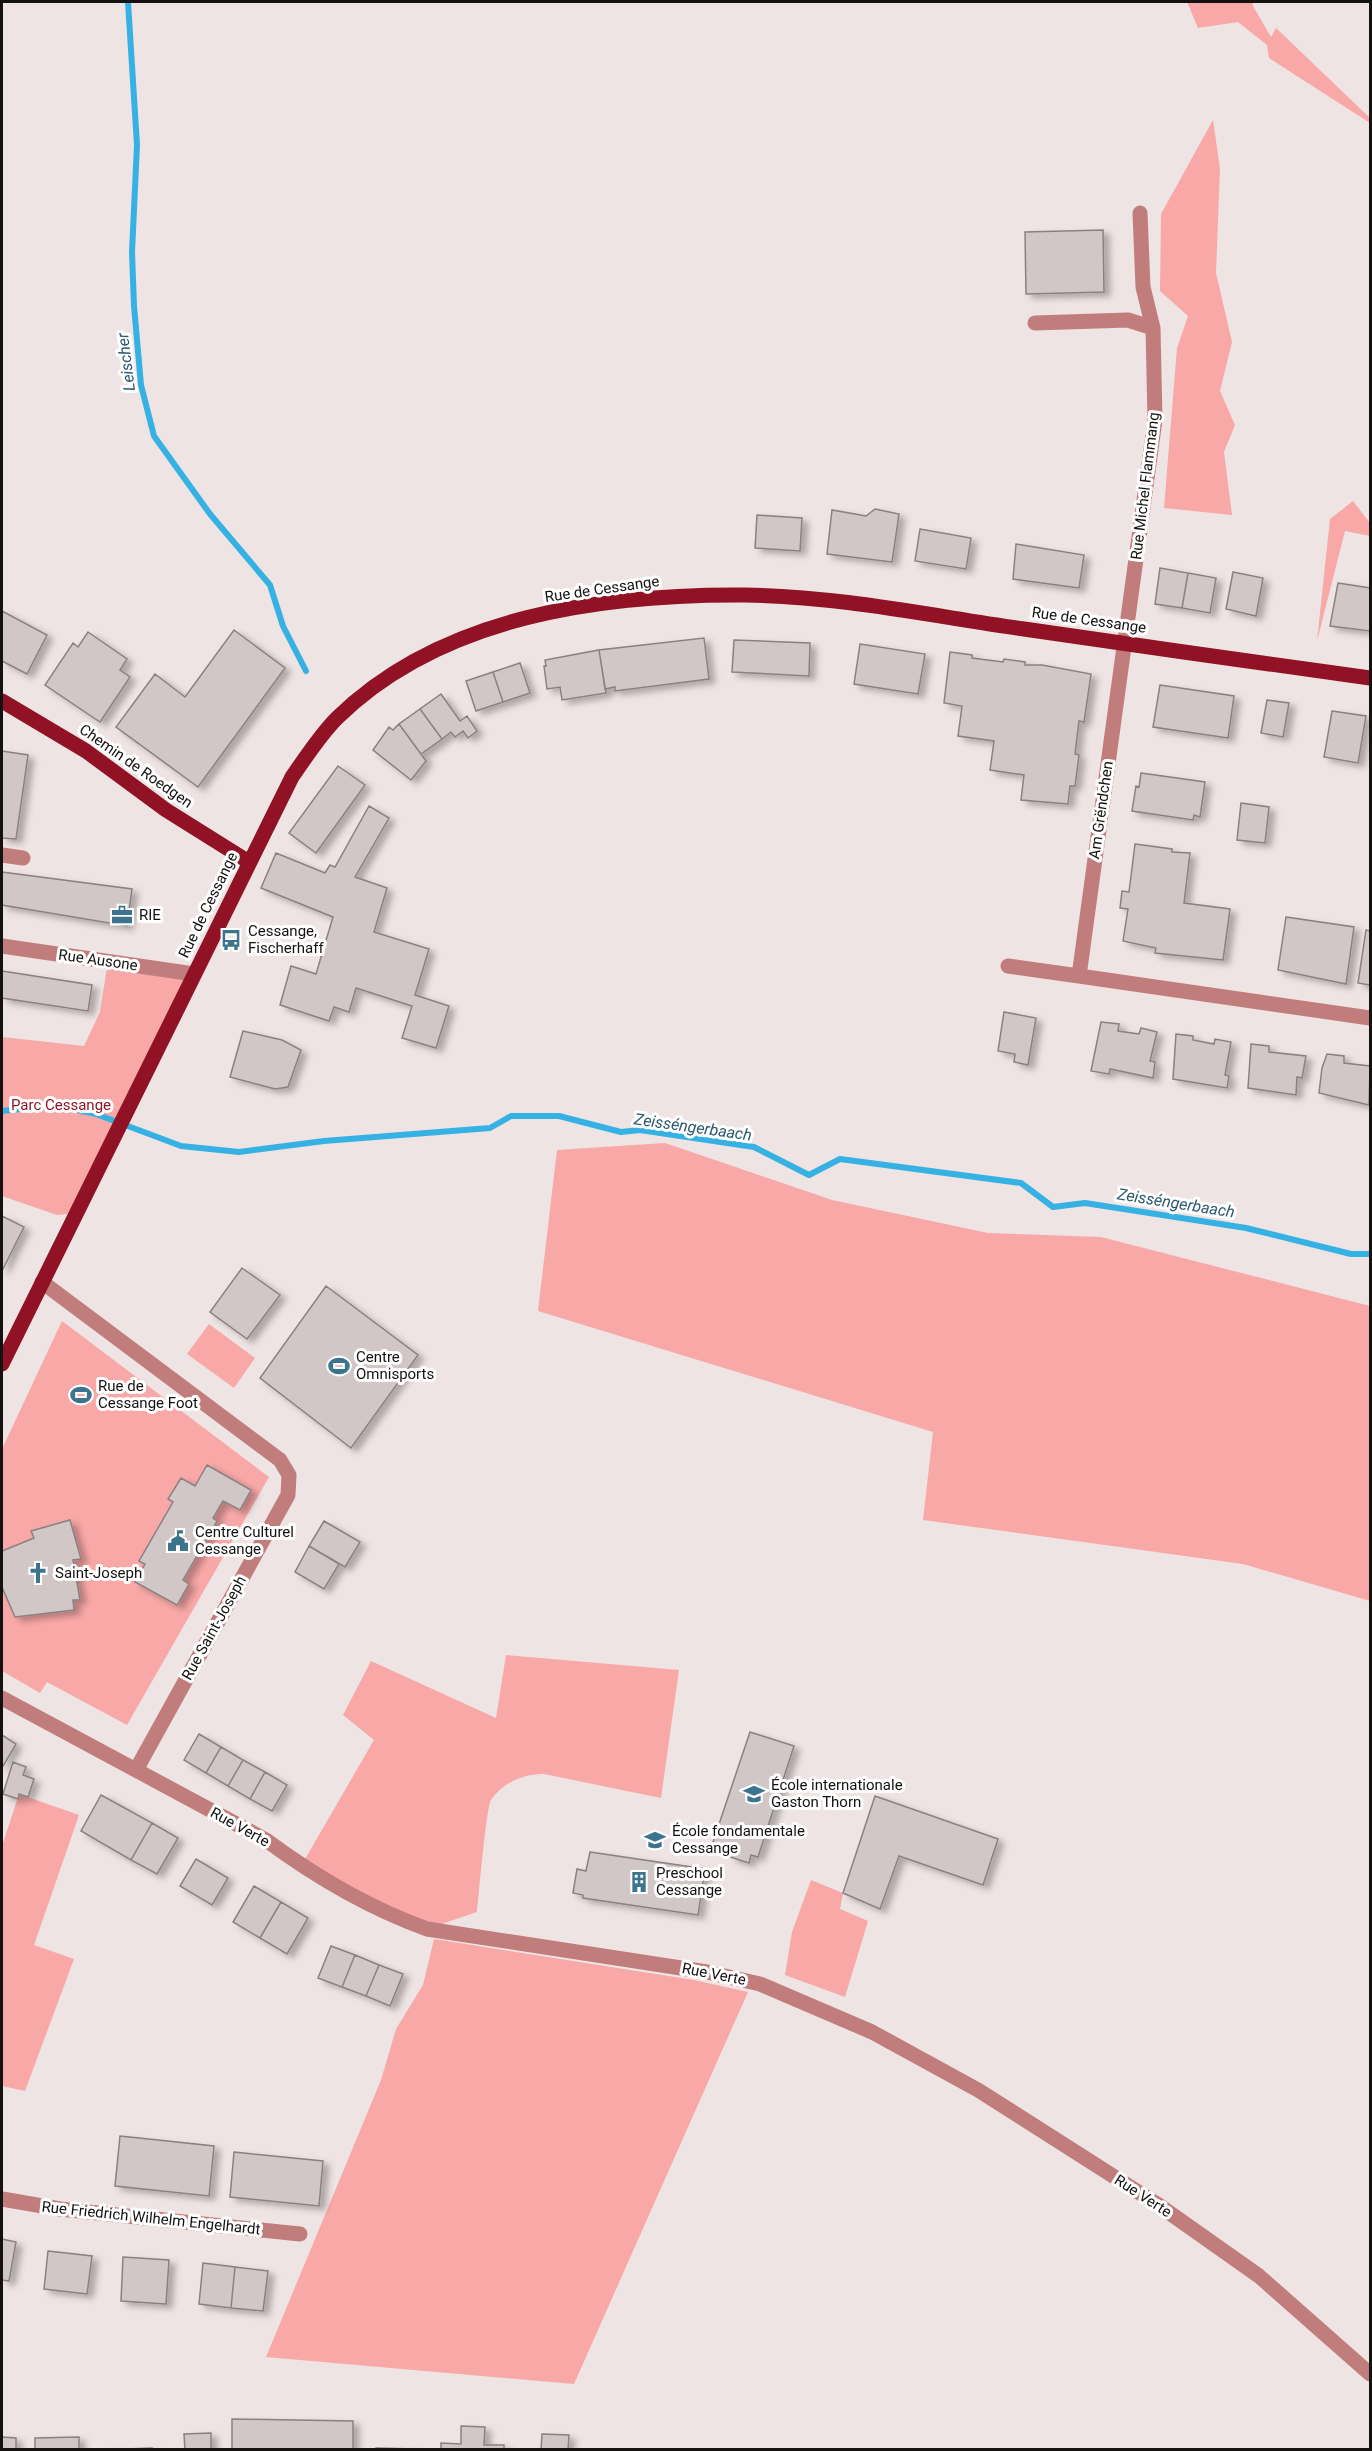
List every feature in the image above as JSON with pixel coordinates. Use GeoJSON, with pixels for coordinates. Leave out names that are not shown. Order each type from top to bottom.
{"type":"FeatureCollection","features":[{"type":"Feature","properties":{"kind":"main road","name":"Rue de Cessange"},"geometry":{"type":"LineString","coordinates":[[2,1364],[280,797],[311,750],[336,719],[381,681],[434,651],[490,628],[566,609],[664,598],[746,596],[858,605],[1371,678]]}},
{"type":"Feature","properties":{"kind":"main road","name":"Chemin de Roedgen"},"geometry":{"type":"LineString","coordinates":[[3,706],[86,751],[166,810],[249,862]]}},
{"type":"Feature","properties":{"kind":"street","name":"Rue Michel Flammang"},"geometry":{"type":"LineString","coordinates":[[1124,644],[1155,420],[1153,328],[1143,287],[1140,213]]}},
{"type":"Feature","properties":{"kind":"street"},"geometry":{"type":"LineString","coordinates":[[1035,323],[1128,320],[1153,328]]}},
{"type":"Feature","properties":{"kind":"street","name":"Am Grëndchen"},"geometry":{"type":"LineString","coordinates":[[1079,976],[1124,644]]}},
{"type":"Feature","properties":{"kind":"street"},"geometry":{"type":"LineString","coordinates":[[2,855],[23,858]]}},
{"type":"Feature","properties":{"kind":"street","name":"Rue Ausone"},"geometry":{"type":"LineString","coordinates":[[2,946],[194,974]]}},
{"type":"Feature","properties":{"kind":"street"},"geometry":{"type":"LineString","coordinates":[[1008,966],[1371,1018]]}},
{"type":"Feature","properties":{"kind":"street","name":"Rue Saint-Joseph"},"geometry":{"type":"LineString","coordinates":[[42,1282],[280,1460],[288,1476],[288,1495],[136,1770]]}},
{"type":"Feature","properties":{"kind":"street","name":"Rue Verte"},"geometry":{"type":"LineString","coordinates":[[2,1698],[266,1840],[302,1866],[366,1903],[406,1921],[427,1929],[706,1971],[760,1984],[872,2032],[978,2090],[1157,2204],[1259,2277],[1371,2374]]}},
{"type":"Feature","properties":{"kind":"street","name":"Rue Friedrich Wilhelm Engelhardt"},"geometry":{"type":"LineString","coordinates":[[2,2199],[60,2209],[300,2234]]}},
{"type":"Feature","properties":{"kind":"green space"},"geometry":{"type":"Polygon","coordinates":[[[1187,2],[1253,2],[1253,6],[1271,37],[1276,28],[1370,118],[1370,123],[1269,58],[1267,45],[1238,22],[1198,28],[1187,2]]]}},
{"type":"Feature","properties":{"kind":"green space"},"geometry":{"type":"Polygon","coordinates":[[[1213,120],[1220,169],[1216,273],[1232,342],[1220,391],[1235,425],[1224,452],[1232,515],[1164,508],[1177,348],[1188,316],[1160,291],[1161,214],[1213,120]]]}},
{"type":"Feature","properties":{"kind":"green space"},"geometry":{"type":"Polygon","coordinates":[[[1353,501],[1370,523],[1370,536],[1345,531],[1317,641],[1330,519],[1353,501]]]}},
{"type":"Feature","properties":{"kind":"green space","name":"Parc Cessange"},"geometry":{"type":"Polygon","coordinates":[[[108,961],[194,974],[76,1213],[57,1215],[2,1196],[2,1037],[84,1046],[100,1012],[108,961]]]}},
{"type":"Feature","properties":{"kind":"green space"},"geometry":{"type":"Polygon","coordinates":[[[665,1143],[832,1200],[988,1233],[1101,1237],[1370,1306],[1370,1601],[1243,1564],[923,1520],[933,1432],[538,1311],[557,1150],[665,1143]]]}},
{"type":"Feature","properties":{"kind":"green space"},"geometry":{"type":"Polygon","coordinates":[[[62,1321],[269,1477],[127,1725],[47,1682],[40,1693],[2,1671],[2,1449],[62,1321]]]}},
{"type":"Feature","properties":{"kind":"green space"},"geometry":{"type":"Polygon","coordinates":[[[209,1324],[255,1358],[234,1388],[187,1354],[209,1324]]]}},
{"type":"Feature","properties":{"kind":"green space"},"geometry":{"type":"Polygon","coordinates":[[[506,1655],[679,1670],[661,1798],[544,1774],[529,1775],[515,1780],[501,1789],[491,1800],[477,1912],[427,1929],[301,1866],[374,1740],[343,1715],[371,1661],[496,1718],[506,1655]]]}},
{"type":"Feature","properties":{"kind":"green space"},"geometry":{"type":"Polygon","coordinates":[[[19,1794],[79,1815],[34,1945],[74,1959],[25,2091],[2,2086],[2,1846],[19,1794]]]}},
{"type":"Feature","properties":{"kind":"green space"},"geometry":{"type":"Polygon","coordinates":[[[811,1880],[843,1893],[840,1909],[868,1921],[845,1997],[785,1975],[792,1932],[811,1880]]]}},
{"type":"Feature","properties":{"kind":"green space"},"geometry":{"type":"Polygon","coordinates":[[[434,1939],[694,1980],[748,1992],[574,2384],[266,2357],[381,2080],[396,2029],[423,1985],[434,1939]]]}},
{"type":"Feature","properties":{"kind":"building"},"geometry":{"type":"Polygon","coordinates":[[[1103,230],[1104,292],[1026,294],[1025,232],[1103,230]]]}},
{"type":"Feature","properties":{"kind":"building"},"geometry":{"type":"Polygon","coordinates":[[[875,509],[899,514],[892,562],[827,554],[832,510],[866,516],[875,509]]]}},
{"type":"Feature","properties":{"kind":"building"},"geometry":{"type":"Polygon","coordinates":[[[757,515],[802,518],[800,551],[755,548],[757,515]]]}},
{"type":"Feature","properties":{"kind":"building"},"geometry":{"type":"Polygon","coordinates":[[[920,529],[971,538],[966,569],[915,561],[920,529]]]}},
{"type":"Feature","properties":{"kind":"building"},"geometry":{"type":"Polygon","coordinates":[[[1016,544],[1084,555],[1079,588],[1013,579],[1016,544]]]}},
{"type":"Feature","properties":{"kind":"building"},"geometry":{"type":"Polygon","coordinates":[[[1160,568],[1188,573],[1182,608],[1155,604],[1160,568]]]}},
{"type":"Feature","properties":{"kind":"building"},"geometry":{"type":"Polygon","coordinates":[[[1233,572],[1263,578],[1256,616],[1226,609],[1233,572]]]}},
{"type":"Feature","properties":{"kind":"building"},"geometry":{"type":"Polygon","coordinates":[[[1188,573],[1216,578],[1210,613],[1182,608],[1188,573]]]}},
{"type":"Feature","properties":{"kind":"building"},"geometry":{"type":"Polygon","coordinates":[[[1338,583],[1370,588],[1370,631],[1330,626],[1338,583]]]}},
{"type":"Feature","properties":{"kind":"building"},"geometry":{"type":"Polygon","coordinates":[[[2,611],[47,635],[27,674],[2,661],[2,611]]]}},
{"type":"Feature","properties":{"kind":"building"},"geometry":{"type":"Polygon","coordinates":[[[234,630],[285,668],[198,787],[116,727],[155,674],[185,697],[234,630]]]}},
{"type":"Feature","properties":{"kind":"building"},"geometry":{"type":"Polygon","coordinates":[[[88,632],[127,659],[120,670],[130,677],[100,722],[45,685],[73,643],[78,647],[88,632]]]}},
{"type":"Feature","properties":{"kind":"building"},"geometry":{"type":"Polygon","coordinates":[[[704,638],[709,679],[615,691],[615,687],[605,689],[599,650],[704,638]]]}},
{"type":"Feature","properties":{"kind":"building"},"geometry":{"type":"Polygon","coordinates":[[[734,640],[810,643],[809,676],[732,672],[734,640]]]}},
{"type":"Feature","properties":{"kind":"building"},"geometry":{"type":"Polygon","coordinates":[[[860,644],[925,654],[918,694],[854,684],[860,644]]]}},
{"type":"Feature","properties":{"kind":"building"},"geometry":{"type":"Polygon","coordinates":[[[599,650],[606,693],[562,700],[560,687],[547,689],[545,660],[599,650]]]}},
{"type":"Feature","properties":{"kind":"building"},"geometry":{"type":"Polygon","coordinates":[[[950,652],[972,655],[972,658],[1003,662],[1004,659],[1025,662],[1025,665],[1042,665],[1091,674],[1084,722],[1079,721],[1075,754],[1079,755],[1075,786],[1070,786],[1068,804],[1021,800],[1024,775],[990,770],[994,741],[958,736],[962,706],[944,703],[950,652]]]}},
{"type":"Feature","properties":{"kind":"building"},"geometry":{"type":"Polygon","coordinates":[[[520,663],[530,693],[503,702],[493,672],[520,663]]]}},
{"type":"Feature","properties":{"kind":"building"},"geometry":{"type":"Polygon","coordinates":[[[493,672],[503,702],[476,711],[466,681],[493,672]]]}},
{"type":"Feature","properties":{"kind":"building"},"geometry":{"type":"Polygon","coordinates":[[[1160,685],[1234,696],[1228,738],[1153,727],[1160,685]]]}},
{"type":"Feature","properties":{"kind":"building"},"geometry":{"type":"Polygon","coordinates":[[[441,694],[460,721],[467,716],[477,731],[468,738],[463,731],[455,737],[451,732],[442,739],[420,709],[441,694]]]}},
{"type":"Feature","properties":{"kind":"building"},"geometry":{"type":"Polygon","coordinates":[[[1267,700],[1289,703],[1283,737],[1261,733],[1267,700]]]}},
{"type":"Feature","properties":{"kind":"building"},"geometry":{"type":"Polygon","coordinates":[[[420,709],[442,739],[421,754],[399,724],[420,709]]]}},
{"type":"Feature","properties":{"kind":"building"},"geometry":{"type":"Polygon","coordinates":[[[1332,711],[1366,716],[1358,763],[1324,757],[1332,711]]]}},
{"type":"Feature","properties":{"kind":"building"},"geometry":{"type":"Polygon","coordinates":[[[399,724],[426,761],[411,780],[373,750],[389,727],[393,730],[399,724]]]}},
{"type":"Feature","properties":{"kind":"building"},"geometry":{"type":"Polygon","coordinates":[[[2,751],[28,755],[16,839],[2,838],[2,751]]]}},
{"type":"Feature","properties":{"kind":"building"},"geometry":{"type":"Polygon","coordinates":[[[338,766],[365,785],[316,853],[289,833],[338,766]]]}},
{"type":"Feature","properties":{"kind":"building"},"geometry":{"type":"Polygon","coordinates":[[[1141,773],[1205,782],[1200,817],[1194,815],[1193,820],[1132,811],[1136,786],[1139,787],[1141,773]]]}},
{"type":"Feature","properties":{"kind":"building"},"geometry":{"type":"Polygon","coordinates":[[[1241,803],[1269,807],[1265,843],[1237,840],[1241,803]]]}},
{"type":"Feature","properties":{"kind":"building"},"geometry":{"type":"Polygon","coordinates":[[[369,806],[389,818],[355,877],[387,888],[374,932],[429,949],[415,995],[449,1006],[436,1048],[402,1038],[412,1006],[356,988],[349,1012],[334,1007],[329,1021],[280,1005],[291,966],[316,974],[333,917],[261,888],[276,853],[325,873],[330,865],[335,867],[369,806]]]}},
{"type":"Feature","properties":{"kind":"building"},"geometry":{"type":"Polygon","coordinates":[[[1135,844],[1172,849],[1172,852],[1190,853],[1184,903],[1230,909],[1223,960],[1155,953],[1156,948],[1123,941],[1128,909],[1120,908],[1122,891],[1129,892],[1135,844]]]}},
{"type":"Feature","properties":{"kind":"building"},"geometry":{"type":"Polygon","coordinates":[[[2,872],[132,889],[127,926],[2,905],[2,872]]]}},
{"type":"Feature","properties":{"kind":"building"},"geometry":{"type":"Polygon","coordinates":[[[1286,917],[1354,927],[1346,984],[1278,970],[1286,917]]]}},
{"type":"Feature","properties":{"kind":"building"},"geometry":{"type":"Polygon","coordinates":[[[1366,930],[1370,931],[1370,985],[1358,983],[1366,930]]]}},
{"type":"Feature","properties":{"kind":"building"},"geometry":{"type":"Polygon","coordinates":[[[2,971],[92,985],[88,1011],[2,998],[2,971]]]}},
{"type":"Feature","properties":{"kind":"building"},"geometry":{"type":"Polygon","coordinates":[[[1004,1012],[1036,1018],[1028,1065],[1014,1062],[1015,1054],[998,1051],[1004,1012]]]}},
{"type":"Feature","properties":{"kind":"building"},"geometry":{"type":"Polygon","coordinates":[[[1101,1022],[1119,1024],[1118,1031],[1139,1034],[1141,1028],[1157,1032],[1150,1061],[1155,1062],[1153,1078],[1110,1069],[1109,1074],[1091,1071],[1101,1022]]]}},
{"type":"Feature","properties":{"kind":"building"},"geometry":{"type":"Polygon","coordinates":[[[243,1031],[282,1040],[301,1050],[288,1087],[275,1089],[230,1077],[243,1031]]]}},
{"type":"Feature","properties":{"kind":"building"},"geometry":{"type":"Polygon","coordinates":[[[1176,1034],[1193,1036],[1193,1040],[1214,1044],[1215,1039],[1231,1042],[1225,1075],[1229,1076],[1227,1088],[1173,1079],[1176,1034]]]}},
{"type":"Feature","properties":{"kind":"building"},"geometry":{"type":"Polygon","coordinates":[[[1251,1044],[1269,1046],[1269,1052],[1306,1056],[1302,1078],[1297,1077],[1296,1095],[1248,1088],[1251,1044]]]}},
{"type":"Feature","properties":{"kind":"building"},"geometry":{"type":"Polygon","coordinates":[[[1327,1054],[1344,1056],[1344,1063],[1370,1066],[1369,1105],[1319,1093],[1322,1068],[1327,1054]]]}},
{"type":"Feature","properties":{"kind":"building"},"geometry":{"type":"Polygon","coordinates":[[[2,1216],[24,1227],[2,1271],[2,1216]]]}},
{"type":"Feature","properties":{"kind":"building"},"geometry":{"type":"Polygon","coordinates":[[[242,1268],[280,1295],[247,1339],[210,1312],[242,1268]]]}},
{"type":"Feature","properties":{"kind":"building","name":"Centre Omnisports"},"geometry":{"type":"Polygon","coordinates":[[[326,1286],[418,1355],[351,1448],[260,1378],[326,1286]]]}},
{"type":"Feature","properties":{"kind":"building","name":"Centre Culturel Cessange"},"geometry":{"type":"Polygon","coordinates":[[[207,1465],[251,1490],[240,1510],[223,1501],[213,1518],[217,1521],[183,1580],[189,1584],[177,1605],[135,1582],[145,1564],[139,1561],[173,1502],[168,1499],[181,1478],[195,1486],[207,1465]]]}},
{"type":"Feature","properties":{"kind":"building","name":"Saint-Joseph"},"geometry":{"type":"Polygon","coordinates":[[[70,1520],[81,1559],[73,1560],[80,1600],[73,1600],[74,1610],[15,1617],[2,1587],[2,1551],[34,1538],[31,1531],[70,1520]]]}},
{"type":"Feature","properties":{"kind":"building"},"geometry":{"type":"Polygon","coordinates":[[[324,1521],[360,1542],[345,1567],[309,1546],[324,1521]]]}},
{"type":"Feature","properties":{"kind":"building"},"geometry":{"type":"Polygon","coordinates":[[[309,1546],[339,1564],[324,1589],[295,1572],[309,1546]]]}},
{"type":"Feature","properties":{"kind":"building","name":"École internationale Gaston Thorn"},"geometry":{"type":"Polygon","coordinates":[[[750,1732],[794,1746],[758,1857],[751,1855],[749,1863],[730,1857],[732,1848],[713,1842],[750,1732]]]}},
{"type":"Feature","properties":{"kind":"building"},"geometry":{"type":"Polygon","coordinates":[[[199,1734],[221,1747],[206,1773],[184,1760],[199,1734]]]}},
{"type":"Feature","properties":{"kind":"building"},"geometry":{"type":"Polygon","coordinates":[[[2,1735],[16,1744],[2,1768],[2,1735]]]}},
{"type":"Feature","properties":{"kind":"building"},"geometry":{"type":"Polygon","coordinates":[[[221,1747],[243,1760],[228,1786],[206,1773],[221,1747]]]}},
{"type":"Feature","properties":{"kind":"building"},"geometry":{"type":"Polygon","coordinates":[[[243,1760],[265,1772],[250,1799],[228,1786],[243,1760]]]}},
{"type":"Feature","properties":{"kind":"building"},"geometry":{"type":"Polygon","coordinates":[[[13,1762],[26,1767],[23,1775],[34,1779],[28,1797],[19,1794],[18,1799],[3,1794],[13,1762]]]}},
{"type":"Feature","properties":{"kind":"building"},"geometry":{"type":"Polygon","coordinates":[[[265,1772],[287,1785],[272,1811],[250,1799],[265,1772]]]}},
{"type":"Feature","properties":{"kind":"building"},"geometry":{"type":"Polygon","coordinates":[[[101,1795],[152,1823],[131,1860],[81,1831],[101,1795]]]}},
{"type":"Feature","properties":{"kind":"building"},"geometry":{"type":"Polygon","coordinates":[[[875,1796],[998,1839],[983,1885],[899,1856],[880,1909],[843,1893],[875,1796]]]}},
{"type":"Feature","properties":{"kind":"building"},"geometry":{"type":"Polygon","coordinates":[[[152,1823],[178,1838],[157,1874],[131,1860],[152,1823]]]}},
{"type":"Feature","properties":{"kind":"building","name":"Preschool Cessange"},"geometry":{"type":"Polygon","coordinates":[[[590,1852],[705,1869],[698,1915],[583,1898],[583,1895],[573,1893],[577,1869],[586,1871],[590,1852]]]}},
{"type":"Feature","properties":{"kind":"building"},"geometry":{"type":"Polygon","coordinates":[[[196,1859],[228,1878],[212,1905],[180,1886],[196,1859]]]}},
{"type":"Feature","properties":{"kind":"building"},"geometry":{"type":"Polygon","coordinates":[[[254,1886],[281,1902],[260,1938],[233,1922],[254,1886]]]}},
{"type":"Feature","properties":{"kind":"building"},"geometry":{"type":"Polygon","coordinates":[[[281,1902],[308,1918],[287,1954],[260,1938],[281,1902]]]}},
{"type":"Feature","properties":{"kind":"building"},"geometry":{"type":"Polygon","coordinates":[[[331,1946],[355,1955],[342,1987],[318,1978],[331,1946]]]}},
{"type":"Feature","properties":{"kind":"building"},"geometry":{"type":"Polygon","coordinates":[[[355,1955],[379,1965],[366,1996],[342,1987],[355,1955]]]}},
{"type":"Feature","properties":{"kind":"building"},"geometry":{"type":"Polygon","coordinates":[[[379,1965],[403,1974],[390,2006],[366,1996],[379,1965]]]}},
{"type":"Feature","properties":{"kind":"building"},"geometry":{"type":"Polygon","coordinates":[[[120,2136],[214,2146],[209,2196],[115,2186],[120,2136]]]}},
{"type":"Feature","properties":{"kind":"building"},"geometry":{"type":"Polygon","coordinates":[[[234,2152],[323,2161],[319,2206],[230,2197],[234,2152]]]}},
{"type":"Feature","properties":{"kind":"building"},"geometry":{"type":"Polygon","coordinates":[[[2,2239],[16,2242],[9,2281],[2,2280],[2,2239]]]}},
{"type":"Feature","properties":{"kind":"building"},"geometry":{"type":"Polygon","coordinates":[[[48,2251],[92,2256],[87,2294],[44,2289],[48,2251]]]}},
{"type":"Feature","properties":{"kind":"building"},"geometry":{"type":"Polygon","coordinates":[[[123,2257],[169,2260],[166,2304],[121,2301],[123,2257]]]}},
{"type":"Feature","properties":{"kind":"building"},"geometry":{"type":"Polygon","coordinates":[[[203,2263],[235,2267],[231,2308],[199,2304],[203,2263]]]}},
{"type":"Feature","properties":{"kind":"building"},"geometry":{"type":"Polygon","coordinates":[[[235,2267],[268,2271],[263,2311],[231,2308],[235,2267]]]}},
{"type":"Feature","properties":{"kind":"building"},"geometry":{"type":"Polygon","coordinates":[[[232,2419],[353,2421],[353,2450],[232,2450],[232,2419]]]}},
{"type":"Feature","properties":{"kind":"building"},"geometry":{"type":"Polygon","coordinates":[[[461,2426],[485,2427],[484,2445],[504,2445],[504,2450],[441,2450],[441,2443],[461,2444],[461,2426]]]}},
{"type":"Feature","properties":{"kind":"building"},"geometry":{"type":"Polygon","coordinates":[[[211,2433],[211,2450],[185,2450],[184,2434],[211,2433]]]}},
{"type":"Feature","properties":{"kind":"building"},"geometry":{"type":"Polygon","coordinates":[[[542,2434],[569,2435],[568,2450],[541,2450],[542,2434]]]}},
{"type":"Feature","properties":{"kind":"building"},"geometry":{"type":"Polygon","coordinates":[[[2,2437],[16,2438],[16,2450],[2,2450],[2,2437]]]}},
{"type":"Feature","properties":{"kind":"building"},"geometry":{"type":"Polygon","coordinates":[[[79,2437],[79,2450],[35,2450],[35,2438],[79,2437]]]}},
{"type":"Feature","properties":{"kind":"building"},"geometry":{"type":"Polygon","coordinates":[[[152,2448],[152,2450],[98,2450],[152,2448]]]}},
{"type":"Feature","properties":{"kind":"building"},"geometry":{"type":"Polygon","coordinates":[[[376,2448],[416,2449],[416,2450],[376,2450],[376,2448]]]}},
{"type":"Feature","properties":{"kind":"waterway","name":"Leischer"},"geometry":{"type":"LineString","coordinates":[[128,2],[137,145],[132,252],[134,306],[141,385],[154,436],[210,514],[270,585],[283,626],[306,671]]}},
{"type":"Feature","properties":{"kind":"waterway","name":"Zeisséngerbaach"},"geometry":{"type":"LineString","coordinates":[[2,1111],[55,1105],[96,1114],[181,1146],[239,1152],[324,1141],[490,1128],[511,1116],[559,1116],[621,1132],[640,1130],[754,1147],[809,1175],[840,1159],[1021,1183],[1053,1207],[1085,1203],[1246,1228],[1351,1254],[1370,1254]]}},
{"type":"Feature","properties":{"kind":"place","name":"RIE"},"geometry":{"type":"Point","coordinates":[122,915]}},
{"type":"Feature","properties":{"kind":"place","name":"Cessange, Fischerhaff"},"geometry":{"type":"Point","coordinates":[231,940]}},
{"type":"Feature","properties":{"kind":"place","name":"Centre Omnisports"},"geometry":{"type":"Point","coordinates":[339,1366]}},
{"type":"Feature","properties":{"kind":"place","name":"Rue de Cessange Foot"},"geometry":{"type":"Point","coordinates":[81,1395]}},
{"type":"Feature","properties":{"kind":"place","name":"Centre Culturel Cessange"},"geometry":{"type":"Point","coordinates":[178,1541]}},
{"type":"Feature","properties":{"kind":"place","name":"Saint-Joseph"},"geometry":{"type":"Point","coordinates":[38,1573]}},
{"type":"Feature","properties":{"kind":"place","name":"École internationale Gaston Thorn"},"geometry":{"type":"Point","coordinates":[754,1794]}},
{"type":"Feature","properties":{"kind":"place","name":"École fondamentale Cessange"},"geometry":{"type":"Point","coordinates":[655,1840]}},
{"type":"Feature","properties":{"kind":"place","name":"Preschool Cessange"},"geometry":{"type":"Point","coordinates":[639,1882]}}]}
